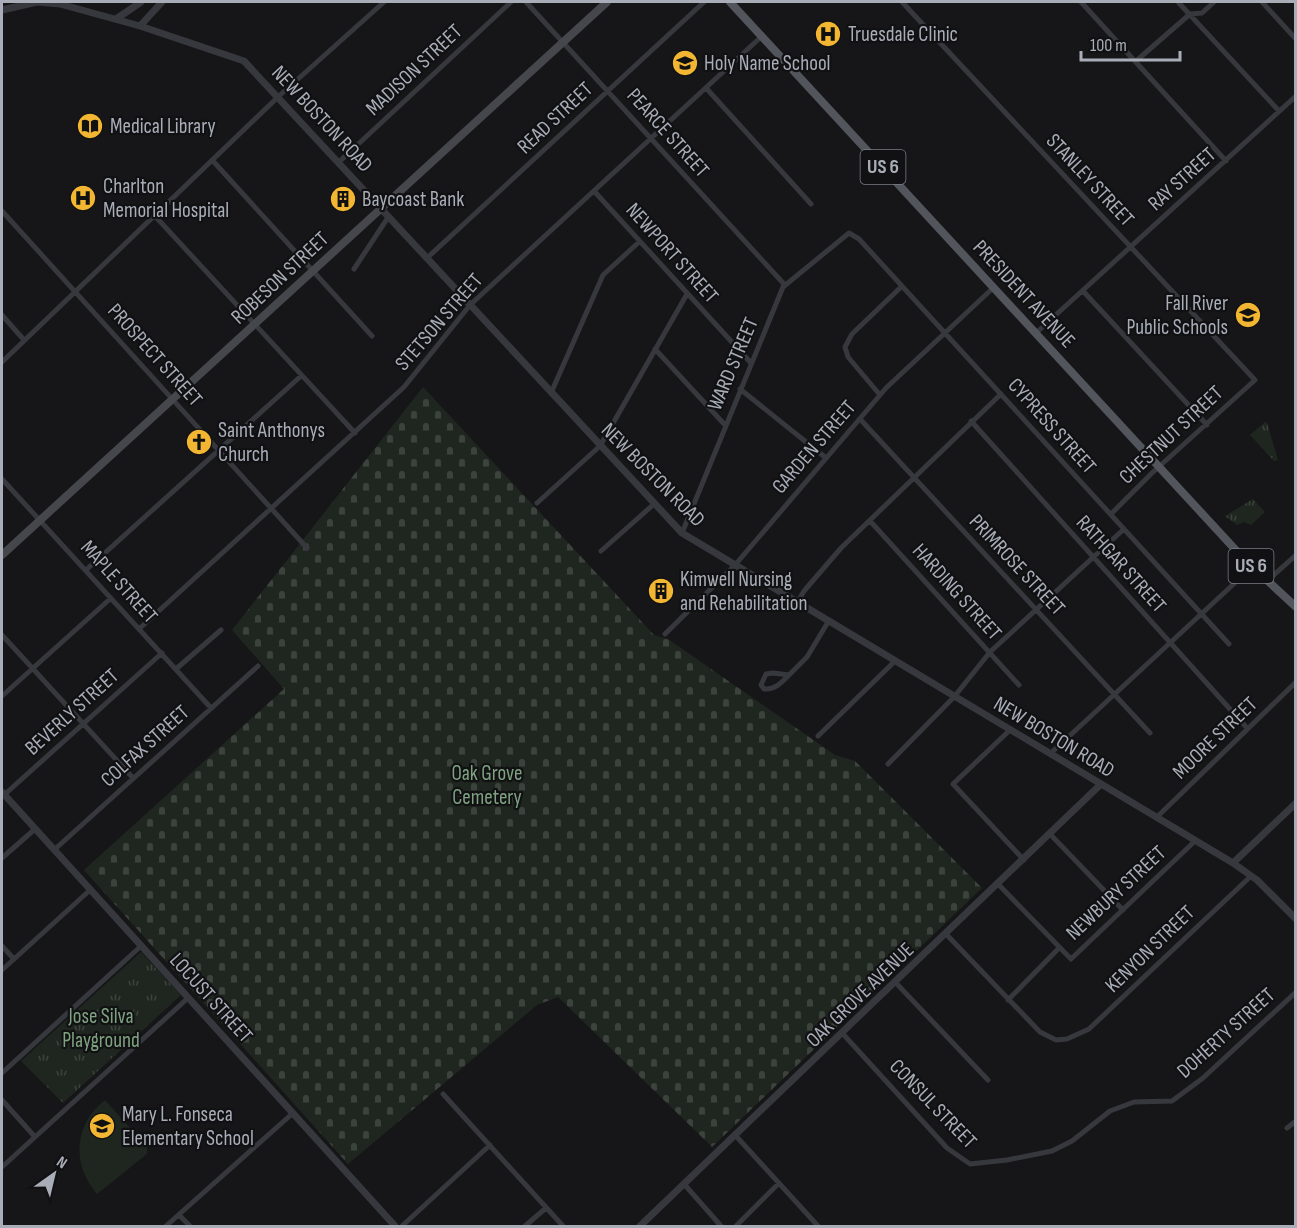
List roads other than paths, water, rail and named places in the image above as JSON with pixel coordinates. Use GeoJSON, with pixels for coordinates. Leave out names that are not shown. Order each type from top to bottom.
{"type":"FeatureCollection","features":[{"type":"Feature","properties":{"kind":"main road","name":"ROBESON STREET"},"geometry":{"type":"LineString","coordinates":[[2,555],[607,2]]}},
{"type":"Feature","properties":{"kind":"main road","name":"PRESIDENT AVENUE"},"geometry":{"type":"LineString","coordinates":[[730,2],[1252,567],[1294,606]]}},
{"type":"Feature","properties":{"kind":"street","name":"NEW BOSTON ROAD"},"geometry":{"type":"LineString","coordinates":[[2,10],[31,2],[60,4],[141,26],[244,61],[279,96],[550,393],[682,533],[1233,863],[1251,876],[1296,919]]}},
{"type":"Feature","properties":{"kind":"street"},"geometry":{"type":"LineString","coordinates":[[116,19],[141,2]]}},
{"type":"Feature","properties":{"kind":"street"},"geometry":{"type":"LineString","coordinates":[[141,26],[162,2]]}},
{"type":"Feature","properties":{"kind":"street"},"geometry":{"type":"LineString","coordinates":[[2,362],[279,96],[384,2]]}},
{"type":"Feature","properties":{"kind":"street","name":"MADISON STREET"},"geometry":{"type":"LineString","coordinates":[[339,162],[511,2]]}},
{"type":"Feature","properties":{"kind":"street","name":"PEARCE STREET"},"geometry":{"type":"LineString","coordinates":[[526,2],[784,284],[783,287]]}},
{"type":"Feature","properties":{"kind":"street","name":"READ STREET"},"geometry":{"type":"LineString","coordinates":[[427,258],[704,2]]}},
{"type":"Feature","properties":{"kind":"street","name":"STANLEY STREET"},"geometry":{"type":"LineString","coordinates":[[902,2],[1255,380]]}},
{"type":"Feature","properties":{"kind":"street"},"geometry":{"type":"LineString","coordinates":[[1081,2],[1226,161]]}},
{"type":"Feature","properties":{"kind":"street"},"geometry":{"type":"LineString","coordinates":[[1178,2],[1279,111]]}},
{"type":"Feature","properties":{"kind":"street"},"geometry":{"type":"LineString","coordinates":[[1136,61],[1190,14],[1202,13],[1214,2]]}},
{"type":"Feature","properties":{"kind":"street"},"geometry":{"type":"LineString","coordinates":[[1262,2],[1296,39]]}},
{"type":"Feature","properties":{"kind":"street","name":"STETSON STREET"},"geometry":{"type":"LineString","coordinates":[[139,629],[355,433],[415,375],[470,305],[762,36]]}},
{"type":"Feature","properties":{"kind":"street"},"geometry":{"type":"LineString","coordinates":[[707,89],[811,204]]}},
{"type":"Feature","properties":{"kind":"street","name":"RAY STREET"},"geometry":{"type":"LineString","coordinates":[[1036,333],[1296,96]]}},
{"type":"Feature","properties":{"kind":"street"},"geometry":{"type":"LineString","coordinates":[[213,161],[372,336]]}},
{"type":"Feature","properties":{"kind":"street","name":"NEWPORT STREET"},"geometry":{"type":"LineString","coordinates":[[594,191],[751,363]]}},
{"type":"Feature","properties":{"kind":"street","name":"PROSPECT STREET"},"geometry":{"type":"LineString","coordinates":[[2,211],[308,549]]}},
{"type":"Feature","properties":{"kind":"street"},"geometry":{"type":"LineString","coordinates":[[155,216],[355,433]]}},
{"type":"Feature","properties":{"kind":"street"},"geometry":{"type":"LineString","coordinates":[[354,269],[389,216]]}},
{"type":"Feature","properties":{"kind":"street","name":"WARD STREET"},"geometry":{"type":"LineString","coordinates":[[682,533],[783,287],[849,233]]}},
{"type":"Feature","properties":{"kind":"street","name":"CYPRESS STREET"},"geometry":{"type":"LineString","coordinates":[[849,233],[857,236],[1229,644]]}},
{"type":"Feature","properties":{"kind":"street"},"geometry":{"type":"LineString","coordinates":[[550,393],[603,275],[639,242]]}},
{"type":"Feature","properties":{"kind":"street"},"geometry":{"type":"LineString","coordinates":[[880,395],[848,357],[845,347],[852,333],[902,286]]}},
{"type":"Feature","properties":{"kind":"street","name":"GARDEN STREET"},"geometry":{"type":"LineString","coordinates":[[665,634],[735,566],[880,395],[993,288]]}},
{"type":"Feature","properties":{"kind":"street"},"geometry":{"type":"LineString","coordinates":[[1083,291],[1207,425]]}},
{"type":"Feature","properties":{"kind":"street"},"geometry":{"type":"LineString","coordinates":[[537,503],[600,446],[687,294]]}},
{"type":"Feature","properties":{"kind":"street"},"geometry":{"type":"LineString","coordinates":[[2,315],[24,340]]}},
{"type":"Feature","properties":{"kind":"street"},"geometry":{"type":"LineString","coordinates":[[656,350],[725,425]]}},
{"type":"Feature","properties":{"kind":"street"},"geometry":{"type":"LineString","coordinates":[[86,570],[302,376]]}},
{"type":"Feature","properties":{"kind":"street","name":"CHESTNUT STREET"},"geometry":{"type":"LineString","coordinates":[[1111,514],[1255,380]]}},
{"type":"Feature","properties":{"kind":"street"},"geometry":{"type":"LineString","coordinates":[[740,388],[826,458]]}},
{"type":"Feature","properties":{"kind":"street"},"geometry":{"type":"LineString","coordinates":[[797,603],[813,579],[871,522],[913,476],[1001,394]]}},
{"type":"Feature","properties":{"kind":"street","name":"PRIMROSE STREET"},"geometry":{"type":"LineString","coordinates":[[861,418],[1150,733]]}},
{"type":"Feature","properties":{"kind":"street","name":"RATHGAR STREET"},"geometry":{"type":"LineString","coordinates":[[970,422],[1247,728]]}},
{"type":"Feature","properties":{"kind":"street","name":"MAPLE STREET"},"geometry":{"type":"LineString","coordinates":[[2,479],[211,708]]}},
{"type":"Feature","properties":{"kind":"street"},"geometry":{"type":"LineString","coordinates":[[601,551],[654,504]]}},
{"type":"Feature","properties":{"kind":"street","name":"HARDING STREET"},"geometry":{"type":"LineString","coordinates":[[871,522],[1018,685]]}},
{"type":"Feature","properties":{"kind":"street"},"geometry":{"type":"LineString","coordinates":[[888,764],[954,697],[990,652],[1124,529]]}},
{"type":"Feature","properties":{"kind":"street"},"geometry":{"type":"LineString","coordinates":[[1267,581],[1296,555]]}},
{"type":"Feature","properties":{"kind":"street"},"geometry":{"type":"LineString","coordinates":[[1051,753],[1113,693],[1252,567]]}},
{"type":"Feature","properties":{"kind":"street"},"geometry":{"type":"LineString","coordinates":[[2,696],[111,598]]}},
{"type":"Feature","properties":{"kind":"street"},"geometry":{"type":"LineString","coordinates":[[789,675],[766,674],[761,685],[764,689],[770,690],[789,675],[807,657],[828,622]]}},
{"type":"Feature","properties":{"kind":"street"},"geometry":{"type":"LineString","coordinates":[[176,669],[221,630]]}},
{"type":"Feature","properties":{"kind":"street"},"geometry":{"type":"LineString","coordinates":[[2,635],[133,778]]}},
{"type":"Feature","properties":{"kind":"street","name":"BEVERLY STREET"},"geometry":{"type":"LineString","coordinates":[[3,793],[162,653]]}},
{"type":"Feature","properties":{"kind":"street"},"geometry":{"type":"LineString","coordinates":[[818,736],[895,661]]}},
{"type":"Feature","properties":{"kind":"street","name":"COLFAX STREET"},"geometry":{"type":"LineString","coordinates":[[54,850],[258,666]]}},
{"type":"Feature","properties":{"kind":"street","name":"MOORE STREET"},"geometry":{"type":"LineString","coordinates":[[1157,817],[1296,682]]}},
{"type":"Feature","properties":{"kind":"street"},"geometry":{"type":"LineString","coordinates":[[1011,729],[953,784],[1024,860]]}},
{"type":"Feature","properties":{"kind":"street","name":"OAK GROVE AVENUE"},"geometry":{"type":"LineString","coordinates":[[640,1227],[1024,860],[1100,784]]}},
{"type":"Feature","properties":{"kind":"street","name":"LOCUST STREET"},"geometry":{"type":"LineString","coordinates":[[3,793],[395,1227]]}},
{"type":"Feature","properties":{"kind":"street"},"geometry":{"type":"LineString","coordinates":[[1233,863],[1296,803]]}},
{"type":"Feature","properties":{"kind":"street"},"geometry":{"type":"LineString","coordinates":[[2,858],[34,829]]}},
{"type":"Feature","properties":{"kind":"street"},"geometry":{"type":"LineString","coordinates":[[1050,834],[1123,910]]}},
{"type":"Feature","properties":{"kind":"street","name":"NEWBURY STREET"},"geometry":{"type":"LineString","coordinates":[[1059,948],[1071,958],[1196,840]]}},
{"type":"Feature","properties":{"kind":"street","name":"KENYON STREET"},"geometry":{"type":"LineString","coordinates":[[1008,1000],[1040,1032],[1056,1040],[1067,1039],[1089,1029],[1251,876]]}},
{"type":"Feature","properties":{"kind":"street"},"geometry":{"type":"LineString","coordinates":[[946,934],[1008,1000],[1059,948],[998,884]]}},
{"type":"Feature","properties":{"kind":"street"},"geometry":{"type":"LineString","coordinates":[[2,970],[90,890]]}},
{"type":"Feature","properties":{"kind":"street"},"geometry":{"type":"LineString","coordinates":[[2,946],[14,959]]}},
{"type":"Feature","properties":{"kind":"street"},"geometry":{"type":"LineString","coordinates":[[2,1073],[141,946]]}},
{"type":"Feature","properties":{"kind":"street"},"geometry":{"type":"LineString","coordinates":[[896,983],[988,1080]]}},
{"type":"Feature","properties":{"kind":"street","name":"DOHERTY STREET"},"geometry":{"type":"LineString","coordinates":[[1108,1112],[1134,1102],[1172,1101],[1182,1095],[1296,992]]}},
{"type":"Feature","properties":{"kind":"street"},"geometry":{"type":"LineString","coordinates":[[2,1167],[188,998]]}},
{"type":"Feature","properties":{"kind":"street","name":"CONSUL STREET"},"geometry":{"type":"LineString","coordinates":[[843,1034],[947,1148],[970,1164],[1008,1160],[1052,1151],[1072,1141],[1108,1112]]}},
{"type":"Feature","properties":{"kind":"street"},"geometry":{"type":"LineString","coordinates":[[443,1094],[563,1227]]}},
{"type":"Feature","properties":{"kind":"street"},"geometry":{"type":"LineString","coordinates":[[2,1100],[35,1137]]}},
{"type":"Feature","properties":{"kind":"street"},"geometry":{"type":"LineString","coordinates":[[166,1227],[293,1113]]}},
{"type":"Feature","properties":{"kind":"street"},"geometry":{"type":"LineString","coordinates":[[1287,1128],[1296,1121]]}},
{"type":"Feature","properties":{"kind":"street"},"geometry":{"type":"LineString","coordinates":[[736,1136],[818,1227]]}},
{"type":"Feature","properties":{"kind":"street"},"geometry":{"type":"LineString","coordinates":[[402,1227],[490,1145]]}},
{"type":"Feature","properties":{"kind":"street"},"geometry":{"type":"LineString","coordinates":[[684,1184],[721,1227]]}},
{"type":"Feature","properties":{"kind":"street"},"geometry":{"type":"LineString","coordinates":[[736,1227],[779,1184]]}},
{"type":"Feature","properties":{"kind":"street"},"geometry":{"type":"LineString","coordinates":[[525,1227],[546,1208]]}},
{"type":"Feature","properties":{"kind":"street"},"geometry":{"type":"LineString","coordinates":[[179,1215],[190,1227]]}},
{"type":"Feature","properties":{"kind":"place","name":"Truesdale Clinic"},"geometry":{"type":"Point","coordinates":[828,34]}},
{"type":"Feature","properties":{"kind":"place","name":"Holy Name School"},"geometry":{"type":"Point","coordinates":[685,63]}},
{"type":"Feature","properties":{"kind":"place","name":"Medical Library"},"geometry":{"type":"Point","coordinates":[90,126]}},
{"type":"Feature","properties":{"kind":"place","name":"Charlton Memorial Hospital"},"geometry":{"type":"Point","coordinates":[83,198]}},
{"type":"Feature","properties":{"kind":"place","name":"Baycoast Bank"},"geometry":{"type":"Point","coordinates":[343,199]}},
{"type":"Feature","properties":{"kind":"place","name":"Fall River Public Schools"},"geometry":{"type":"Point","coordinates":[1248,315]}},
{"type":"Feature","properties":{"kind":"place","name":"Saint Anthonys Church"},"geometry":{"type":"Point","coordinates":[199,442]}},
{"type":"Feature","properties":{"kind":"place","name":"Kimwell Nursing and Rehabilitation"},"geometry":{"type":"Point","coordinates":[661,591]}},
{"type":"Feature","properties":{"kind":"place","name":"Mary L. Fonseca Elementary School"},"geometry":{"type":"Point","coordinates":[102,1126]}},
{"type":"Feature","properties":{"kind":"park label","name":"Oak Grove Cemetery"},"geometry":{"type":"Point","coordinates":[487,785]}},
{"type":"Feature","properties":{"kind":"park label","name":"Jose Silva Playground"},"geometry":{"type":"Point","coordinates":[101,1028]}}]}
